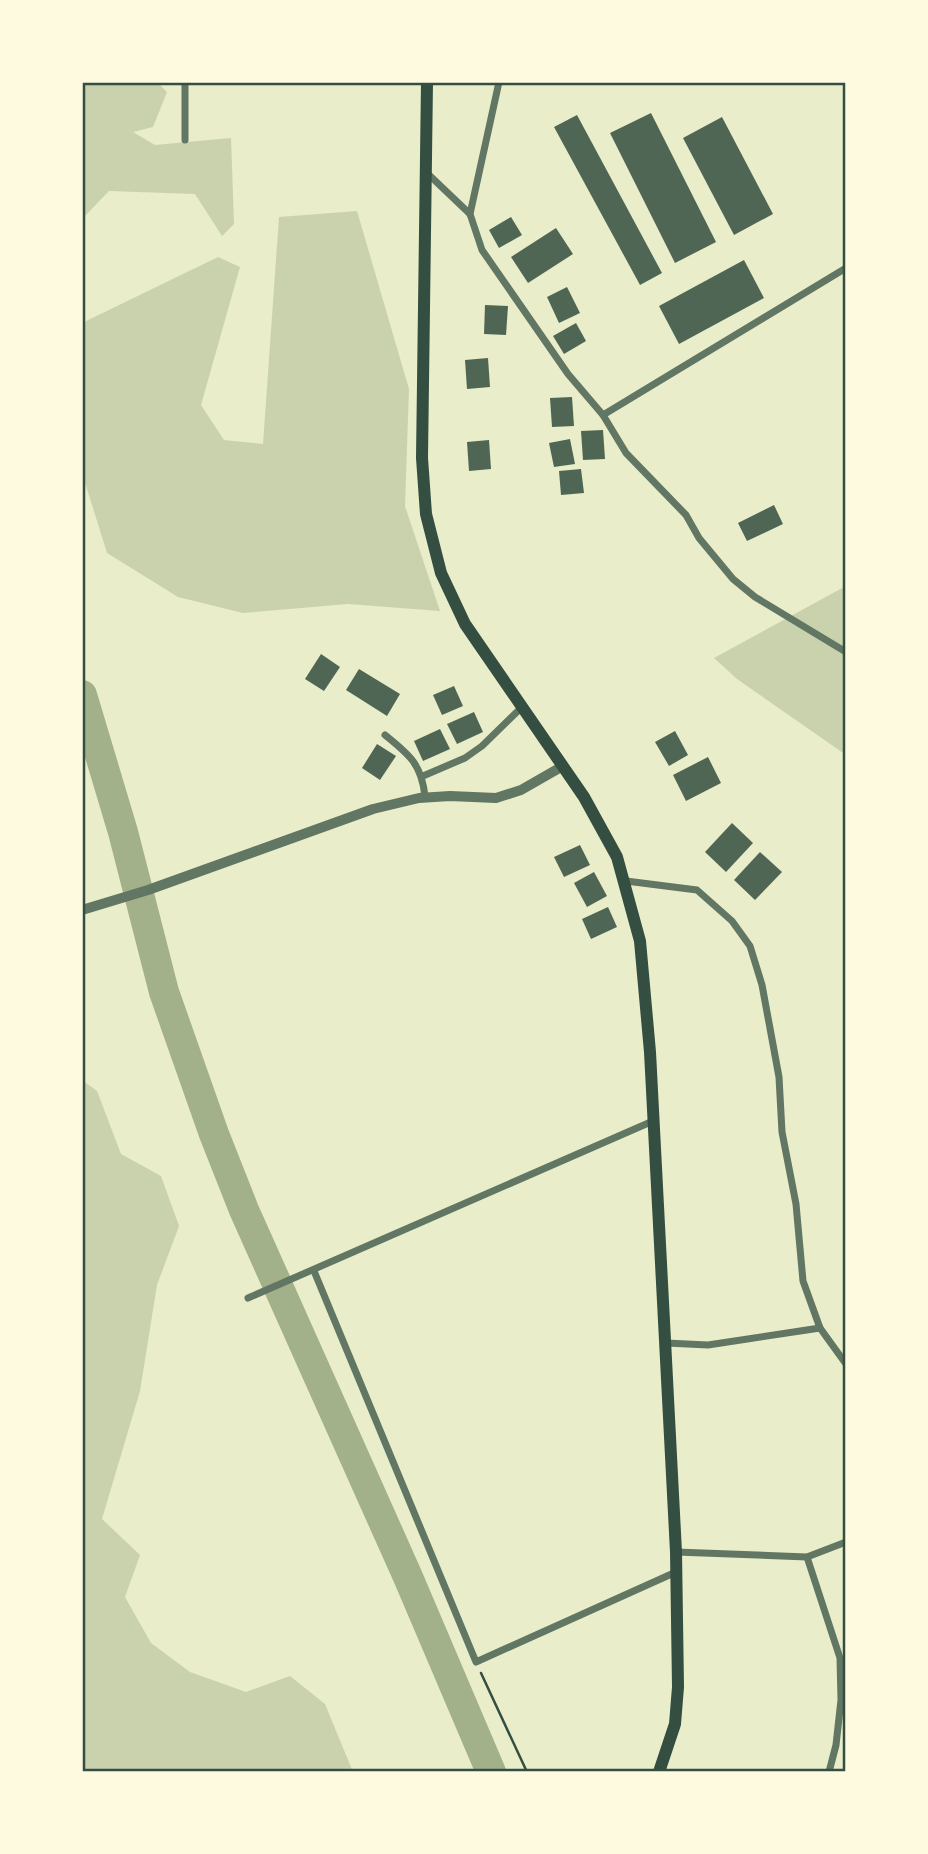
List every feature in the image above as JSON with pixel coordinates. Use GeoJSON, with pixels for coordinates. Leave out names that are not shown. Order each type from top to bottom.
{"type":"FeatureCollection","features":[{"type":"Feature","properties":{"kind":"main road"},"geometry":{"type":"LineString","coordinates":[[426,82],[422,458],[426,514],[441,573],[465,624],[564,766],[617,857],[626,881],[640,941],[653,1121],[676,1552],[678,1687],[675,1724],[659,1772]]}},
{"type":"Feature","properties":{"kind":"street"},"geometry":{"type":"LineString","coordinates":[[185,82],[185,140]]}},
{"type":"Feature","properties":{"kind":"street"},"geometry":{"type":"LineString","coordinates":[[470,215],[499,82]]}},
{"type":"Feature","properties":{"kind":"street"},"geometry":{"type":"LineString","coordinates":[[427,173],[470,215],[482,250],[568,374],[603,415],[626,453],[686,514],[699,538],[733,579],[755,597],[846,652]]}},
{"type":"Feature","properties":{"kind":"street"},"geometry":{"type":"LineString","coordinates":[[603,415],[846,268]]}},
{"type":"Feature","properties":{"kind":"street"},"geometry":{"type":"LineString","coordinates":[[423,776],[465,758],[482,746],[522,707]]}},
{"type":"Feature","properties":{"kind":"street"},"geometry":{"type":"LineString","coordinates":[[385,735],[409,753],[423,776],[425,797]]}},
{"type":"Feature","properties":{"kind":"street"},"geometry":{"type":"LineString","coordinates":[[82,910],[148,890],[373,809],[425,797],[496,798],[521,790],[564,766]]}},
{"type":"Feature","properties":{"kind":"street"},"geometry":{"type":"LineString","coordinates":[[626,881],[697,890],[732,921],[750,946],[762,985],[779,1077],[782,1132],[796,1204],[803,1281],[820,1328],[846,1364]]}},
{"type":"Feature","properties":{"kind":"street"},"geometry":{"type":"LineString","coordinates":[[248,1298],[653,1121]]}},
{"type":"Feature","properties":{"kind":"street"},"geometry":{"type":"LineString","coordinates":[[312,1272],[476,1662],[676,1572]]}},
{"type":"Feature","properties":{"kind":"street"},"geometry":{"type":"LineString","coordinates":[[666,1343],[708,1345],[820,1328]]}},
{"type":"Feature","properties":{"kind":"street"},"geometry":{"type":"LineString","coordinates":[[676,1552],[807,1557],[846,1542]]}},
{"type":"Feature","properties":{"kind":"street"},"geometry":{"type":"LineString","coordinates":[[807,1557],[841,1658],[841,1700],[836,1745],[829,1772]]}},
{"type":"Feature","properties":{"kind":"path"},"geometry":{"type":"LineString","coordinates":[[476,1662],[527,1772]]}},
{"type":"Feature","properties":{"kind":"green space"},"geometry":{"type":"Polygon","coordinates":[[[82,82],[157,82],[167,92],[153,127],[133,132],[155,145],[231,138],[234,224],[222,236],[195,194],[109,191],[82,219],[82,82]]]}},
{"type":"Feature","properties":{"kind":"green space"},"geometry":{"type":"Polygon","coordinates":[[[357,211],[409,389],[405,506],[440,611],[348,604],[243,613],[178,597],[107,553],[82,473],[82,323],[218,257],[240,267],[201,405],[224,440],[263,444],[279,217],[357,211]]]}},
{"type":"Feature","properties":{"kind":"green space"},"geometry":{"type":"Polygon","coordinates":[[[846,586],[846,755],[737,679],[714,658],[846,586]]]}},
{"type":"Feature","properties":{"kind":"green space"},"geometry":{"type":"Polygon","coordinates":[[[82,1080],[97,1091],[121,1154],[161,1176],[179,1226],[157,1285],[140,1391],[102,1519],[140,1555],[125,1597],[151,1643],[190,1672],[246,1692],[290,1676],[325,1704],[353,1772],[82,1772],[82,1080]]]}},
{"type":"Feature","properties":{"kind":"building"},"geometry":{"type":"Polygon","coordinates":[[[651,113],[716,242],[675,263],[610,133],[651,113]]]}},
{"type":"Feature","properties":{"kind":"building"},"geometry":{"type":"Polygon","coordinates":[[[577,115],[662,273],[640,285],[554,127],[577,115]]]}},
{"type":"Feature","properties":{"kind":"building"},"geometry":{"type":"Polygon","coordinates":[[[722,117],[773,214],[734,235],[683,138],[722,117]]]}},
{"type":"Feature","properties":{"kind":"building"},"geometry":{"type":"Polygon","coordinates":[[[511,217],[522,235],[499,248],[489,230],[511,217]]]}},
{"type":"Feature","properties":{"kind":"building"},"geometry":{"type":"Polygon","coordinates":[[[556,228],[573,254],[528,283],[511,257],[556,228]]]}},
{"type":"Feature","properties":{"kind":"building"},"geometry":{"type":"Polygon","coordinates":[[[744,260],[764,298],[679,344],[659,306],[744,260]]]}},
{"type":"Feature","properties":{"kind":"building"},"geometry":{"type":"Polygon","coordinates":[[[567,287],[580,313],[559,323],[547,297],[567,287]]]}},
{"type":"Feature","properties":{"kind":"building"},"geometry":{"type":"Polygon","coordinates":[[[485,305],[508,306],[506,335],[484,334],[485,305]]]}},
{"type":"Feature","properties":{"kind":"building"},"geometry":{"type":"Polygon","coordinates":[[[576,323],[586,341],[564,354],[553,336],[576,323]]]}},
{"type":"Feature","properties":{"kind":"building"},"geometry":{"type":"Polygon","coordinates":[[[488,358],[490,387],[467,389],[465,360],[488,358]]]}},
{"type":"Feature","properties":{"kind":"building"},"geometry":{"type":"Polygon","coordinates":[[[572,397],[574,426],[552,427],[550,398],[572,397]]]}},
{"type":"Feature","properties":{"kind":"building"},"geometry":{"type":"Polygon","coordinates":[[[603,430],[605,459],[583,460],[581,431],[603,430]]]}},
{"type":"Feature","properties":{"kind":"building"},"geometry":{"type":"Polygon","coordinates":[[[570,439],[575,464],[554,467],[549,443],[570,439]]]}},
{"type":"Feature","properties":{"kind":"building"},"geometry":{"type":"Polygon","coordinates":[[[489,440],[491,469],[469,471],[467,442],[489,440]]]}},
{"type":"Feature","properties":{"kind":"building"},"geometry":{"type":"Polygon","coordinates":[[[581,469],[584,493],[561,495],[559,471],[581,469]]]}},
{"type":"Feature","properties":{"kind":"building"},"geometry":{"type":"Polygon","coordinates":[[[774,505],[783,524],[747,541],[738,523],[774,505]]]}},
{"type":"Feature","properties":{"kind":"building"},"geometry":{"type":"Polygon","coordinates":[[[321,654],[340,667],[324,691],[305,679],[321,654]]]}},
{"type":"Feature","properties":{"kind":"building"},"geometry":{"type":"Polygon","coordinates":[[[359,669],[400,694],[387,716],[346,690],[359,669]]]}},
{"type":"Feature","properties":{"kind":"building"},"geometry":{"type":"Polygon","coordinates":[[[454,686],[463,706],[442,715],[433,695],[454,686]]]}},
{"type":"Feature","properties":{"kind":"building"},"geometry":{"type":"Polygon","coordinates":[[[474,712],[483,732],[457,744],[447,724],[474,712]]]}},
{"type":"Feature","properties":{"kind":"building"},"geometry":{"type":"Polygon","coordinates":[[[440,729],[450,749],[423,761],[414,741],[440,729]]]}},
{"type":"Feature","properties":{"kind":"building"},"geometry":{"type":"Polygon","coordinates":[[[675,731],[688,755],[669,766],[655,742],[675,731]]]}},
{"type":"Feature","properties":{"kind":"building"},"geometry":{"type":"Polygon","coordinates":[[[377,744],[396,756],[380,780],[362,768],[377,744]]]}},
{"type":"Feature","properties":{"kind":"building"},"geometry":{"type":"Polygon","coordinates":[[[708,757],[721,783],[686,801],[673,775],[708,757]]]}},
{"type":"Feature","properties":{"kind":"building"},"geometry":{"type":"Polygon","coordinates":[[[732,823],[753,843],[726,872],[705,852],[732,823]]]}},
{"type":"Feature","properties":{"kind":"building"},"geometry":{"type":"Polygon","coordinates":[[[580,845],[590,865],[564,877],[554,857],[580,845]]]}},
{"type":"Feature","properties":{"kind":"building"},"geometry":{"type":"Polygon","coordinates":[[[760,852],[782,872],[755,900],[734,880],[760,852]]]}},
{"type":"Feature","properties":{"kind":"building"},"geometry":{"type":"Polygon","coordinates":[[[594,872],[607,896],[587,907],[574,883],[594,872]]]}},
{"type":"Feature","properties":{"kind":"building"},"geometry":{"type":"Polygon","coordinates":[[[608,907],[617,927],[591,939],[582,919],[608,907]]]}},
{"type":"Feature","properties":{"kind":"waterway"},"geometry":{"type":"LineString","coordinates":[[82,695],[123,832],[164,992],[214,1134],[244,1210],[408,1577],[491,1772]]}}]}
